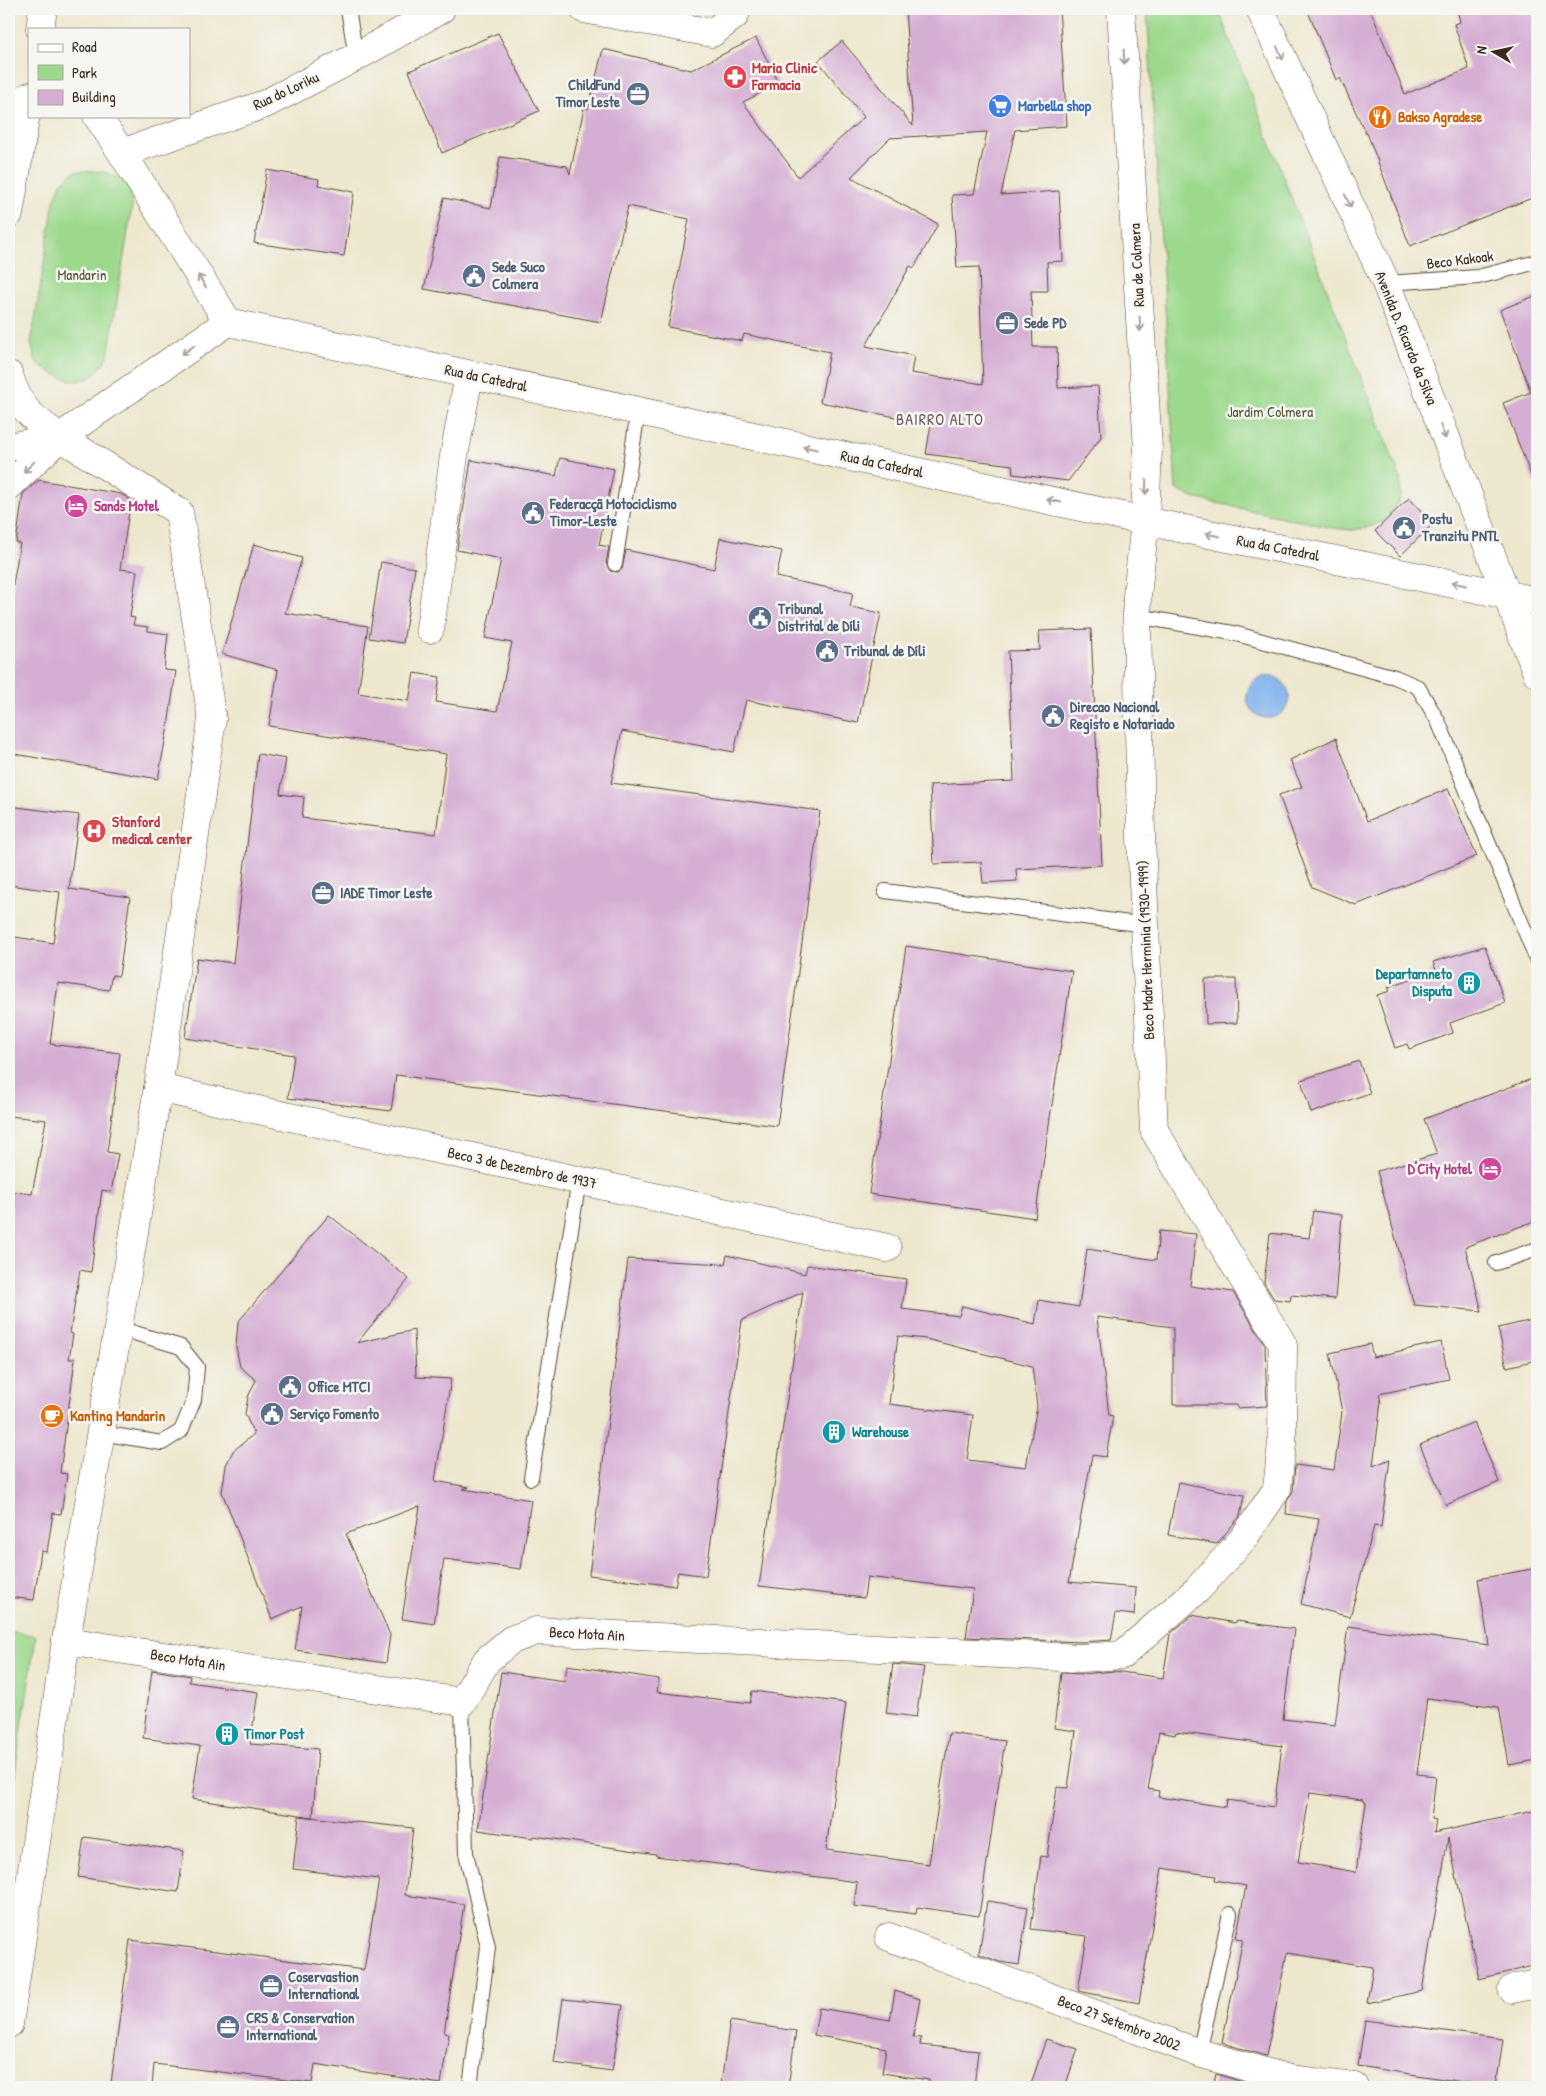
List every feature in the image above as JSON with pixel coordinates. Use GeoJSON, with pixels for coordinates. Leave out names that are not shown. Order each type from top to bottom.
{"type":"FeatureCollection","features":[{"type":"Feature","properties":{"kind":"street"},"geometry":{"type":"LineString","coordinates":[[40,28],[43,9]]}},
{"type":"Feature","properties":{"kind":"street","name":"Rua do Loriku"},"geometry":{"type":"LineString","coordinates":[[122,153],[264,104],[356,57],[441,9]]}},
{"type":"Feature","properties":{"kind":"street"},"geometry":{"type":"LineString","coordinates":[[584,9],[712,33],[735,15],[736,9]]}},
{"type":"Feature","properties":{"kind":"street","name":"Rua de Colmera"},"geometry":{"type":"LineString","coordinates":[[1121,9],[1148,449],[1145,521]]}},
{"type":"Feature","properties":{"kind":"street","name":"Avenida D. Ricardo da Silva"},"geometry":{"type":"LineString","coordinates":[[1260,9],[1386,283],[1537,673]]}},
{"type":"Feature","properties":{"kind":"street"},"geometry":{"type":"LineString","coordinates":[[9,214],[28,102]]}},
{"type":"Feature","properties":{"kind":"street"},"geometry":{"type":"LineString","coordinates":[[9,486],[60,437],[228,322],[122,153],[97,118]]}},
{"type":"Feature","properties":{"kind":"street","name":"Rua da Catedral"},"geometry":{"type":"LineString","coordinates":[[228,322],[1145,521],[1537,601]]}},
{"type":"Feature","properties":{"kind":"street"},"geometry":{"type":"LineString","coordinates":[[9,375],[14,391],[31,417],[179,512],[212,719],[158,1088],[66,1641],[9,2024]]}},
{"type":"Feature","properties":{"kind":"street"},"geometry":{"type":"LineString","coordinates":[[430,629],[454,456],[469,375]]}},
{"type":"Feature","properties":{"kind":"street"},"geometry":{"type":"LineString","coordinates":[[9,447],[60,437]]}},
{"type":"Feature","properties":{"kind":"street","name":"Beco Madre Herminia (1930-1999)"},"geometry":{"type":"LineString","coordinates":[[1145,521],[1137,596],[1137,616],[1141,836],[1154,1130],[1283,1344]]}},
{"type":"Feature","properties":{"kind":"street","name":"Beco 3 de Dezembro de 1937"},"geometry":{"type":"LineString","coordinates":[[158,1088],[887,1248]]}},
{"type":"Feature","properties":{"kind":"street","name":"Beco Mota Ain"},"geometry":{"type":"LineString","coordinates":[[66,1641],[462,1702],[487,1660],[511,1640],[536,1631],[1024,1656],[1081,1658],[1122,1655],[1197,1590],[1243,1540],[1277,1488],[1282,1443],[1283,1344]]}},
{"type":"Feature","properties":{"kind":"street","name":"Beco 27 Setembro 2002"},"geometry":{"type":"LineString","coordinates":[[889,1937],[1199,2053],[1288,2083],[1354,2087]]}},
{"type":"Feature","properties":{"kind":"lane"},"geometry":{"type":"LineString","coordinates":[[348,9],[356,57]]}},
{"type":"Feature","properties":{"kind":"lane","name":"Beco Kakoak"},"geometry":{"type":"LineString","coordinates":[[1386,283],[1478,277],[1537,262]]}},
{"type":"Feature","properties":{"kind":"lane"},"geometry":{"type":"LineString","coordinates":[[615,564],[638,411]]}},
{"type":"Feature","properties":{"kind":"lane"},"geometry":{"type":"LineString","coordinates":[[1137,616],[1233,632],[1395,677],[1418,688],[1438,721],[1537,960]]}},
{"type":"Feature","properties":{"kind":"lane"},"geometry":{"type":"LineString","coordinates":[[885,891],[1145,925]]}},
{"type":"Feature","properties":{"kind":"lane"},"geometry":{"type":"LineString","coordinates":[[531,1478],[579,1180]]}},
{"type":"Feature","properties":{"kind":"lane"},"geometry":{"type":"LineString","coordinates":[[1496,1263],[1537,1248]]}},
{"type":"Feature","properties":{"kind":"lane"},"geometry":{"type":"LineString","coordinates":[[101,1433],[162,1442],[180,1431],[194,1400],[197,1368],[181,1347],[118,1328]]}},
{"type":"Feature","properties":{"kind":"lane"},"geometry":{"type":"LineString","coordinates":[[462,1702],[466,1853],[488,1947],[470,2087]]}},
{"type":"Feature","properties":{"kind":"lane"},"geometry":{"type":"LineString","coordinates":[[1199,2053],[1230,1914]]}},
{"type":"Feature","properties":{"kind":"green space","name":"Jardim Colmera"},"geometry":{"type":"Polygon","coordinates":[[[1147,9],[1218,9],[1400,477],[1401,498],[1384,521],[1367,528],[1352,530],[1333,528],[1193,498],[1176,489],[1147,9]]]}},
{"type":"Feature","properties":{"kind":"green space","name":"Mandarin"},"geometry":{"type":"Polygon","coordinates":[[[75,171],[105,172],[123,181],[130,187],[132,206],[108,356],[94,375],[79,381],[56,375],[36,362],[31,343],[54,201],[61,183],[75,171]]]}},
{"type":"Feature","properties":{"kind":"green space"},"geometry":{"type":"Polygon","coordinates":[[[9,1631],[36,1636],[9,1812],[9,1631]]]}},
{"type":"Feature","properties":{"kind":"water"},"geometry":{"type":"Polygon","coordinates":[[[1268,676],[1283,682],[1289,697],[1283,712],[1268,718],[1253,712],[1247,697],[1253,682],[1268,676]]]}},
{"type":"Feature","properties":{"kind":"building"},"geometry":{"type":"Polygon","coordinates":[[[905,9],[1059,9],[1067,126],[1015,130],[1001,195],[1059,191],[1063,261],[1047,262],[1048,291],[1031,291],[1033,347],[1057,347],[1058,388],[1098,386],[1101,437],[1068,481],[1013,474],[1012,465],[926,454],[931,424],[820,402],[830,352],[744,334],[742,341],[668,327],[689,219],[628,206],[601,322],[424,289],[444,198],[491,208],[500,157],[567,166],[570,174],[584,108],[588,109],[603,49],[691,70],[756,38],[779,84],[743,102],[798,177],[864,117],[818,61],[842,41],[913,126],[905,9]],[[987,132],[890,138],[851,177],[938,224],[914,268],[910,266],[866,346],[914,356],[911,373],[983,384],[979,267],[957,268],[952,195],[974,194],[987,132]]]}},
{"type":"Feature","properties":{"kind":"building"},"geometry":{"type":"Polygon","coordinates":[[[1307,9],[1370,9],[1405,94],[1469,69],[1454,24],[1460,22],[1457,9],[1537,9],[1537,196],[1410,246],[1367,133],[1340,78],[1336,80],[1307,9]]]}},
{"type":"Feature","properties":{"kind":"building"},"geometry":{"type":"Polygon","coordinates":[[[498,33],[539,111],[442,153],[409,71],[498,33]]]}},
{"type":"Feature","properties":{"kind":"building"},"geometry":{"type":"Polygon","coordinates":[[[267,170],[319,179],[318,185],[354,192],[344,256],[254,243],[267,170]]]}},
{"type":"Feature","properties":{"kind":"building"},"geometry":{"type":"Polygon","coordinates":[[[1537,295],[1537,485],[1535,486],[1503,403],[1531,392],[1500,310],[1537,295]]]}},
{"type":"Feature","properties":{"kind":"building"},"geometry":{"type":"Polygon","coordinates":[[[560,458],[614,469],[599,545],[609,547],[606,563],[610,571],[618,572],[622,569],[626,550],[714,569],[720,538],[782,551],[776,577],[853,593],[850,607],[881,613],[858,723],[746,700],[734,752],[622,731],[611,783],[820,811],[777,1126],[396,1075],[391,1111],[288,1098],[294,1055],[185,1038],[197,958],[233,963],[258,754],[286,759],[280,794],[304,797],[302,818],[436,834],[446,754],[269,726],[278,670],[222,654],[254,544],[302,558],[285,613],[368,626],[358,693],[409,701],[414,673],[440,677],[436,702],[497,711],[512,643],[485,638],[501,559],[457,550],[471,460],[556,476],[560,458]]]}},
{"type":"Feature","properties":{"kind":"building"},"geometry":{"type":"Polygon","coordinates":[[[39,480],[121,494],[131,500],[120,569],[137,571],[130,617],[135,618],[133,625],[148,627],[148,631],[168,634],[164,670],[176,671],[158,779],[9,753],[9,597],[11,597],[20,543],[16,543],[23,494],[39,480]]]}},
{"type":"Feature","properties":{"kind":"building","name":"Postu Tranzitu PNTL"},"geometry":{"type":"Polygon","coordinates":[[[1409,498],[1433,524],[1400,556],[1375,531],[1409,498]]]}},
{"type":"Feature","properties":{"kind":"building"},"geometry":{"type":"Polygon","coordinates":[[[381,562],[415,568],[403,643],[369,638],[381,562]]]}},
{"type":"Feature","properties":{"kind":"building","name":"Direcao Nacional Registo e Notariado"},"geometry":{"type":"Polygon","coordinates":[[[1091,629],[1102,865],[1016,869],[1017,881],[983,883],[981,862],[934,864],[930,785],[1014,781],[1008,651],[1040,650],[1039,631],[1091,629]]]}},
{"type":"Feature","properties":{"kind":"building"},"geometry":{"type":"Polygon","coordinates":[[[1336,738],[1367,821],[1448,789],[1477,856],[1356,905],[1312,887],[1279,795],[1302,787],[1290,760],[1336,738]]]}},
{"type":"Feature","properties":{"kind":"building"},"geometry":{"type":"Polygon","coordinates":[[[9,806],[79,815],[69,889],[130,897],[119,976],[112,975],[109,990],[58,983],[50,1044],[120,1053],[107,1152],[118,1154],[111,1192],[102,1190],[91,1272],[80,1270],[70,1333],[73,1334],[69,1359],[75,1359],[60,1473],[67,1474],[61,1514],[53,1513],[47,1552],[41,1551],[34,1600],[9,1597],[9,1191],[32,1194],[46,1120],[9,1116],[9,936],[53,943],[60,892],[9,885],[9,806]]]}},
{"type":"Feature","properties":{"kind":"building"},"geometry":{"type":"Polygon","coordinates":[[[906,946],[1072,971],[1035,1218],[869,1194],[906,946]]]}},
{"type":"Feature","properties":{"kind":"building"},"geometry":{"type":"Polygon","coordinates":[[[1485,946],[1505,1003],[1450,1023],[1453,1033],[1409,1049],[1407,1044],[1395,1048],[1377,995],[1390,991],[1388,987],[1436,970],[1433,962],[1485,946]]]}},
{"type":"Feature","properties":{"kind":"building"},"geometry":{"type":"Polygon","coordinates":[[[1205,979],[1236,979],[1237,1023],[1206,1024],[1205,979]]]}},
{"type":"Feature","properties":{"kind":"building"},"geometry":{"type":"Polygon","coordinates":[[[1359,1061],[1370,1093],[1311,1113],[1301,1080],[1359,1061]]]}},
{"type":"Feature","properties":{"kind":"building"},"geometry":{"type":"Polygon","coordinates":[[[1537,1077],[1537,1220],[1465,1247],[1482,1311],[1414,1305],[1377,1171],[1437,1154],[1424,1119],[1537,1077]]]}},
{"type":"Feature","properties":{"kind":"building"},"geometry":{"type":"Polygon","coordinates":[[[1313,1211],[1342,1215],[1335,1299],[1291,1295],[1290,1301],[1274,1299],[1264,1283],[1270,1233],[1309,1238],[1313,1211]]]}},
{"type":"Feature","properties":{"kind":"building"},"geometry":{"type":"Polygon","coordinates":[[[329,1215],[409,1279],[357,1343],[414,1330],[416,1377],[451,1379],[435,1481],[469,1487],[463,1489],[531,1500],[521,1569],[444,1559],[434,1624],[402,1619],[420,1506],[346,1534],[390,1635],[386,1663],[295,1650],[302,1606],[272,1619],[222,1492],[226,1465],[233,1451],[254,1434],[245,1414],[248,1397],[256,1380],[240,1367],[236,1346],[238,1322],[329,1215]]]}},
{"type":"Feature","properties":{"kind":"building"},"geometry":{"type":"Polygon","coordinates":[[[1159,1231],[1196,1234],[1190,1286],[1233,1292],[1265,1345],[1267,1406],[1237,1408],[1237,1405],[1173,1405],[1173,1327],[1097,1317],[1109,1415],[1113,1416],[1106,1457],[1092,1455],[1069,1582],[1136,1588],[1134,1615],[1116,1613],[1111,1640],[1081,1642],[966,1637],[973,1589],[867,1577],[864,1598],[759,1586],[803,1292],[742,1320],[706,1576],[678,1572],[675,1586],[589,1575],[628,1259],[725,1264],[727,1255],[805,1274],[807,1265],[906,1279],[902,1309],[959,1316],[962,1306],[1035,1324],[1039,1300],[1079,1307],[1087,1249],[1156,1260],[1159,1231]],[[898,1336],[889,1404],[973,1415],[967,1460],[1026,1467],[1037,1406],[1032,1366],[926,1339],[898,1336]]]}},
{"type":"Feature","properties":{"kind":"building"},"geometry":{"type":"Polygon","coordinates":[[[1537,1319],[1537,1360],[1507,1367],[1498,1328],[1537,1319]]]}},
{"type":"Feature","properties":{"kind":"building"},"geometry":{"type":"Polygon","coordinates":[[[1441,1342],[1449,1379],[1379,1394],[1381,1402],[1373,1466],[1390,1459],[1381,1527],[1374,1526],[1350,1617],[1301,1604],[1319,1519],[1286,1514],[1287,1501],[1293,1491],[1295,1465],[1334,1470],[1342,1412],[1330,1353],[1370,1344],[1373,1357],[1441,1342]]]}},
{"type":"Feature","properties":{"kind":"building"},"geometry":{"type":"Polygon","coordinates":[[[1474,1422],[1499,1482],[1446,1505],[1420,1445],[1474,1422]]]}},
{"type":"Feature","properties":{"kind":"building"},"geometry":{"type":"Polygon","coordinates":[[[1178,1482],[1244,1495],[1240,1516],[1217,1544],[1168,1535],[1178,1482]]]}},
{"type":"Feature","properties":{"kind":"building"},"geometry":{"type":"Polygon","coordinates":[[[1537,1568],[1537,1760],[1509,1765],[1499,1707],[1427,1698],[1417,1774],[1436,1776],[1431,1819],[1436,1820],[1434,1833],[1537,1810],[1537,1965],[1479,1979],[1448,1838],[1422,1991],[1367,2003],[1373,1967],[1287,1953],[1266,2056],[1222,2043],[1243,1939],[1236,1938],[1246,1886],[1215,1880],[1216,1876],[1162,1868],[1139,2003],[1078,1991],[1087,1936],[1031,1929],[1041,1856],[1047,1857],[1057,1787],[1068,1788],[1076,1731],[1054,1728],[1061,1673],[1082,1674],[1114,1671],[1163,1678],[1170,1634],[1192,1615],[1235,1623],[1236,1621],[1294,1629],[1283,1719],[1335,1725],[1348,1626],[1489,1645],[1478,1579],[1537,1568]],[[1159,1732],[1148,1789],[1159,1791],[1158,1797],[1226,1807],[1227,1800],[1274,1807],[1282,1746],[1176,1732],[1175,1735],[1159,1732]],[[1310,1793],[1298,1862],[1356,1872],[1366,1803],[1363,1800],[1310,1793]]]}},
{"type":"Feature","properties":{"kind":"building"},"geometry":{"type":"Polygon","coordinates":[[[893,1664],[924,1667],[916,1717],[886,1713],[893,1664]]]}},
{"type":"Feature","properties":{"kind":"building"},"geometry":{"type":"Polygon","coordinates":[[[567,1665],[659,1679],[657,1692],[750,1703],[752,1691],[846,1703],[826,1850],[929,1864],[949,1733],[1005,1741],[979,1916],[917,1907],[916,1914],[854,1906],[857,1882],[656,1856],[656,1854],[534,1836],[533,1838],[478,1830],[501,1672],[565,1681],[567,1665]]]}},
{"type":"Feature","properties":{"kind":"building","name":"Timor Post"},"geometry":{"type":"Polygon","coordinates":[[[152,1670],[190,1676],[189,1682],[258,1692],[250,1744],[318,1749],[313,1817],[192,1799],[200,1746],[143,1738],[152,1670]]]}},
{"type":"Feature","properties":{"kind":"building"},"geometry":{"type":"Polygon","coordinates":[[[299,1816],[413,1828],[405,1895],[464,1904],[444,2033],[449,2034],[441,2084],[315,2064],[312,2083],[154,2064],[152,2087],[111,2083],[130,1940],[364,1970],[379,1879],[293,1869],[299,1816]]]}},
{"type":"Feature","properties":{"kind":"building"},"geometry":{"type":"Polygon","coordinates":[[[84,1837],[184,1851],[178,1892],[78,1877],[84,1837]]]}},
{"type":"Feature","properties":{"kind":"building"},"geometry":{"type":"Polygon","coordinates":[[[987,1901],[1028,1907],[1019,1965],[1000,1962],[979,1954],[987,1901]]]}},
{"type":"Feature","properties":{"kind":"building"},"geometry":{"type":"Polygon","coordinates":[[[895,1991],[920,1999],[913,2037],[921,2038],[920,2045],[978,2051],[974,2087],[928,2087],[929,2080],[882,2073],[886,2048],[814,2035],[819,2008],[890,2020],[895,1991]]]}},
{"type":"Feature","properties":{"kind":"building"},"geometry":{"type":"Polygon","coordinates":[[[563,1999],[623,2005],[612,2071],[554,2063],[563,1999]]]}},
{"type":"Feature","properties":{"kind":"building"},"geometry":{"type":"Polygon","coordinates":[[[1365,2020],[1503,2039],[1496,2087],[1358,2066],[1365,2020]]]}},
{"type":"Feature","properties":{"kind":"building"},"geometry":{"type":"Polygon","coordinates":[[[730,2021],[796,2031],[788,2087],[751,2087],[721,2083],[730,2021]]]}},
{"type":"Feature","properties":{"kind":"building"},"geometry":{"type":"Polygon","coordinates":[[[1046,2039],[1078,2049],[1065,2087],[1030,2087],[1046,2039]]]}},
{"type":"Feature","properties":{"kind":"building"},"geometry":{"type":"Polygon","coordinates":[[[1216,2074],[1259,2087],[1213,2087],[1216,2074]]]}},
{"type":"Feature","properties":{"kind":"place","name":"Maria Clinic Farmacia"},"geometry":{"type":"Point","coordinates":[735,77]}},
{"type":"Feature","properties":{"kind":"place","name":"ChildFund Timor Leste"},"geometry":{"type":"Point","coordinates":[638,94]}},
{"type":"Feature","properties":{"kind":"place","name":"Marbella shop"},"geometry":{"type":"Point","coordinates":[1000,106]}},
{"type":"Feature","properties":{"kind":"place","name":"Bakso Agradese"},"geometry":{"type":"Point","coordinates":[1380,117]}},
{"type":"Feature","properties":{"kind":"place","name":"Sede Suco Colmera"},"geometry":{"type":"Point","coordinates":[474,276]}},
{"type":"Feature","properties":{"kind":"place","name":"Sede PD"},"geometry":{"type":"Point","coordinates":[1007,323]}},
{"type":"Feature","properties":{"kind":"place","name":"Sands Motel"},"geometry":{"type":"Point","coordinates":[76,506]}},
{"type":"Feature","properties":{"kind":"place","name":"Federacçã Motociclismo Timor-Leste"},"geometry":{"type":"Point","coordinates":[533,513]}},
{"type":"Feature","properties":{"kind":"place","name":"Postu Tranzitu PNTL"},"geometry":{"type":"Point","coordinates":[1404,528]}},
{"type":"Feature","properties":{"kind":"place","name":"Tribunal Distrital de Díli"},"geometry":{"type":"Point","coordinates":[760,618]}},
{"type":"Feature","properties":{"kind":"place","name":"Tribunal de Díli"},"geometry":{"type":"Point","coordinates":[827,651]}},
{"type":"Feature","properties":{"kind":"place","name":"Direcao Nacional Registo e Notariado"},"geometry":{"type":"Point","coordinates":[1053,716]}},
{"type":"Feature","properties":{"kind":"place","name":"Stanford medical center"},"geometry":{"type":"Point","coordinates":[94,831]}},
{"type":"Feature","properties":{"kind":"place","name":"IADE Timor Leste"},"geometry":{"type":"Point","coordinates":[323,893]}},
{"type":"Feature","properties":{"kind":"place","name":"Departamneto Disputa"},"geometry":{"type":"Point","coordinates":[1469,983]}},
{"type":"Feature","properties":{"kind":"place","name":"D'City Hotel"},"geometry":{"type":"Point","coordinates":[1490,1169]}},
{"type":"Feature","properties":{"kind":"place","name":"Office MTCI"},"geometry":{"type":"Point","coordinates":[290,1387]}},
{"type":"Feature","properties":{"kind":"place","name":"Serviço Fomento"},"geometry":{"type":"Point","coordinates":[272,1414]}},
{"type":"Feature","properties":{"kind":"place","name":"Kanting Mandarin"},"geometry":{"type":"Point","coordinates":[52,1416]}},
{"type":"Feature","properties":{"kind":"place","name":"Warehouse"},"geometry":{"type":"Point","coordinates":[834,1432]}},
{"type":"Feature","properties":{"kind":"place","name":"Timor Post"},"geometry":{"type":"Point","coordinates":[227,1734]}},
{"type":"Feature","properties":{"kind":"place","name":"Coservastion International"},"geometry":{"type":"Point","coordinates":[271,1986]}},
{"type":"Feature","properties":{"kind":"place","name":"CRS & Conservation International"},"geometry":{"type":"Point","coordinates":[228,2027]}},
{"type":"Feature","properties":{"kind":"district","name":"BAIRRO ALTO"},"geometry":{"type":"Point","coordinates":[940,419]}}]}
